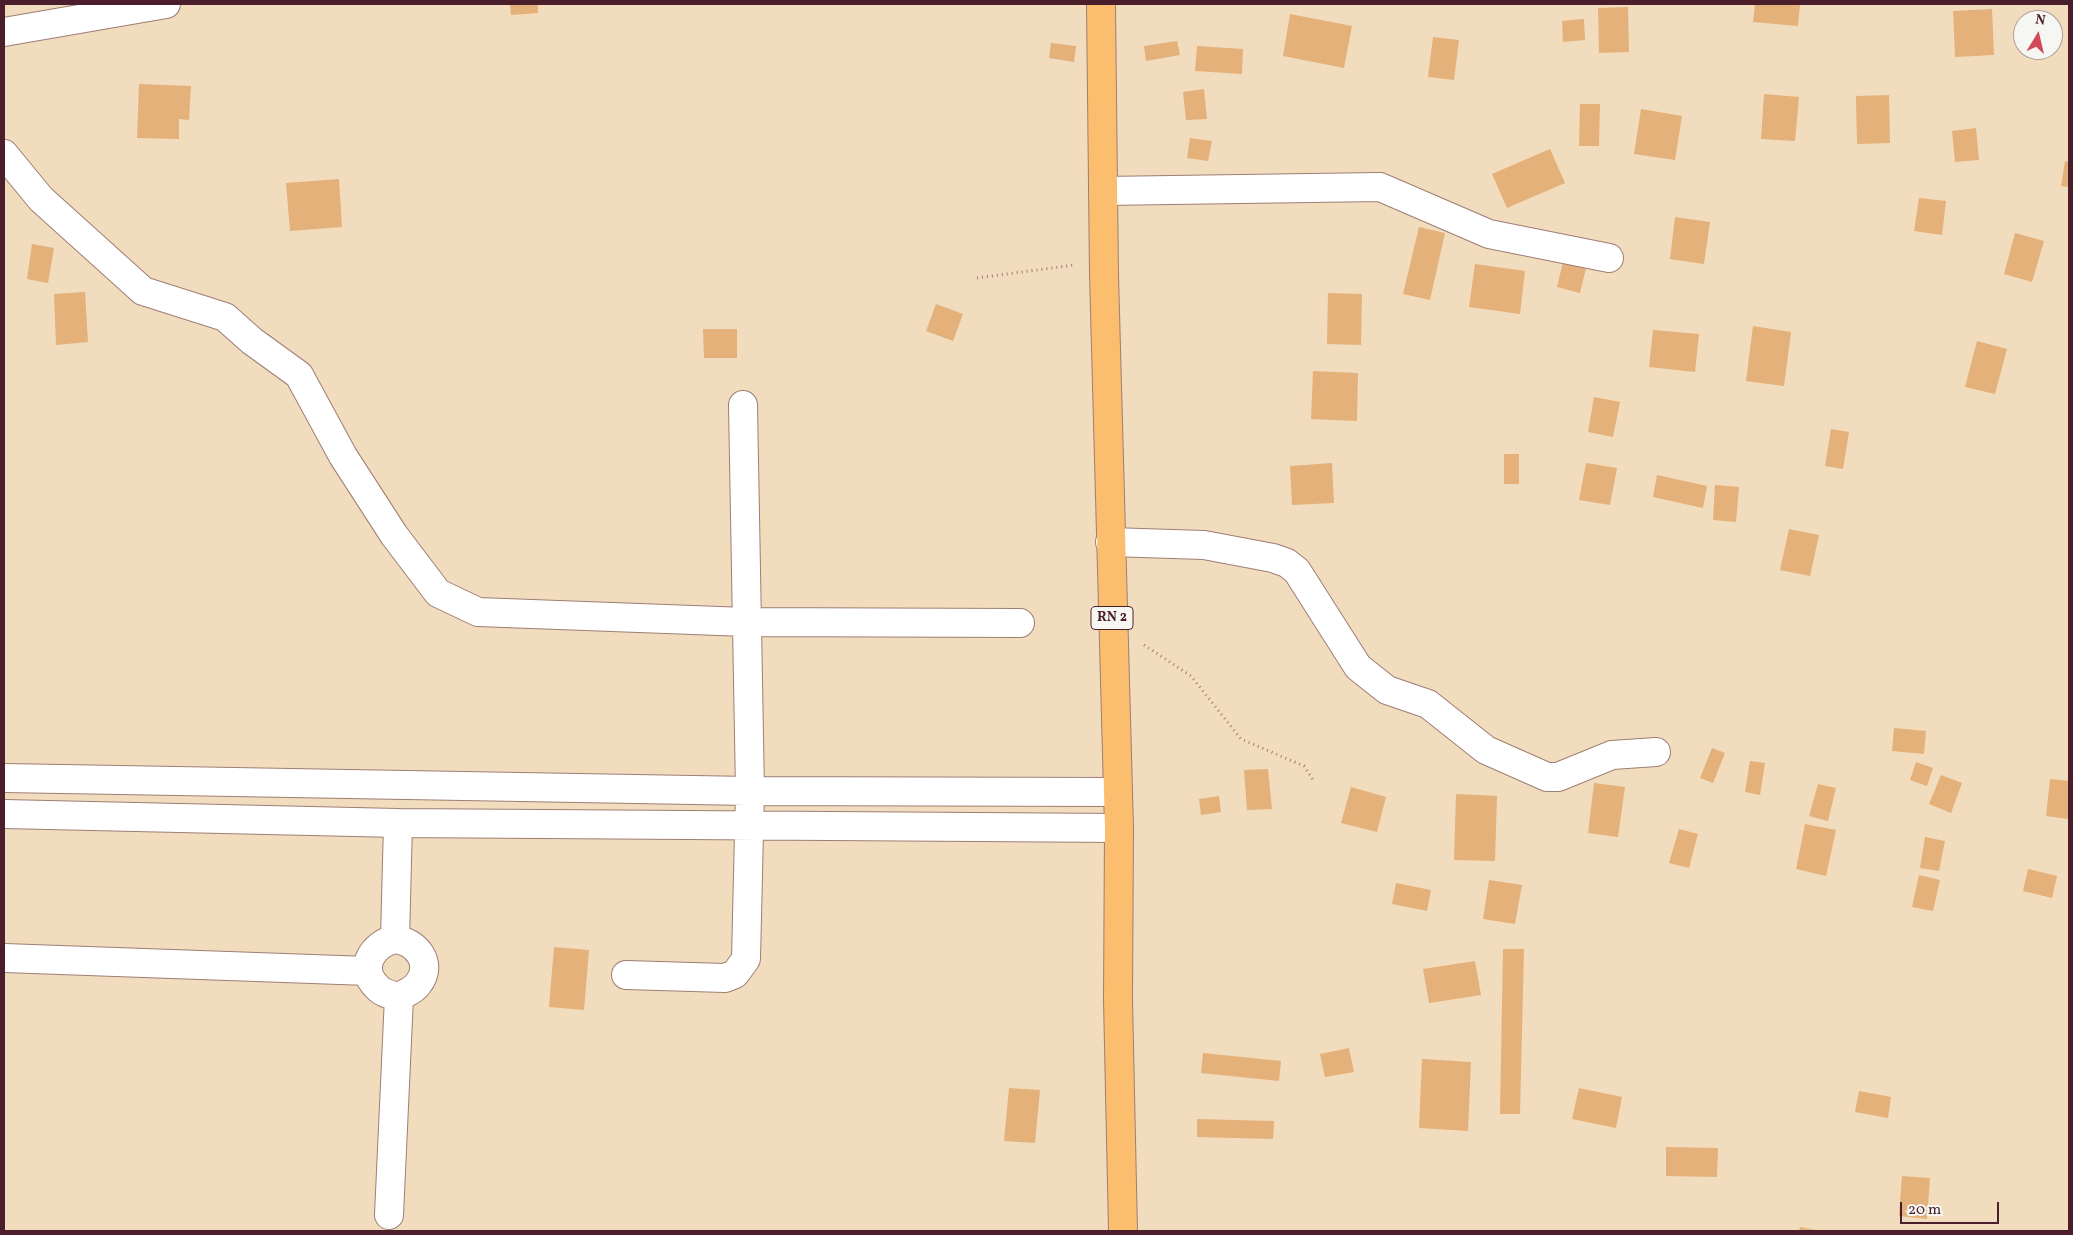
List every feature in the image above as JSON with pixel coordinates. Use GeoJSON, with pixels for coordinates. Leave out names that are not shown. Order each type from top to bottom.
{"type":"FeatureCollection","features":[{"type":"Feature","properties":{"kind":"main road","name":"RN 2"},"geometry":{"type":"LineString","coordinates":[[1101,4],[1104,275],[1119,828],[1118,1000],[1123,1231]]}},
{"type":"Feature","properties":{"kind":"street"},"geometry":{"type":"LineString","coordinates":[[4,32],[166,4]]}},
{"type":"Feature","properties":{"kind":"street"},"geometry":{"type":"LineString","coordinates":[[4,154],[41,199],[144,291],[224,317],[299,375],[343,456],[394,535],[438,592],[478,612],[746,622],[1020,622]]}},
{"type":"Feature","properties":{"kind":"street"},"geometry":{"type":"LineString","coordinates":[[1103,191],[1380,187],[1489,234],[1609,258]]}},
{"type":"Feature","properties":{"kind":"street"},"geometry":{"type":"LineString","coordinates":[[626,975],[725,978],[735,974],[746,959],[750,791],[743,405]]}},
{"type":"Feature","properties":{"kind":"street"},"geometry":{"type":"LineString","coordinates":[[1110,542],[1204,545],[1273,558],[1287,563],[1297,571],[1358,667],[1387,690],[1428,704],[1486,750],[1547,777],[1558,777],[1612,755],[1656,752]]}},
{"type":"Feature","properties":{"kind":"street"},"geometry":{"type":"LineString","coordinates":[[4,778],[750,791],[1118,792]]}},
{"type":"Feature","properties":{"kind":"street"},"geometry":{"type":"LineString","coordinates":[[144,781],[144,818]]}},
{"type":"Feature","properties":{"kind":"street"},"geometry":{"type":"LineString","coordinates":[[4,814],[398,823],[1119,828]]}},
{"type":"Feature","properties":{"kind":"street"},"geometry":{"type":"LineString","coordinates":[[395,939],[398,823]]}},
{"type":"Feature","properties":{"kind":"street"},"geometry":{"type":"LineString","coordinates":[[395,939],[404,940],[419,950],[424,968],[418,985],[399,997],[385,993],[377,988],[368,971],[368,962],[372,953],[386,941],[395,939]]}},
{"type":"Feature","properties":{"kind":"street"},"geometry":{"type":"LineString","coordinates":[[4,958],[368,971]]}},
{"type":"Feature","properties":{"kind":"street"},"geometry":{"type":"LineString","coordinates":[[389,1216],[399,997]]}},
{"type":"Feature","properties":{"kind":"path"},"geometry":{"type":"LineString","coordinates":[[977,278],[1084,264],[1104,275]]}},
{"type":"Feature","properties":{"kind":"path"},"geometry":{"type":"LineString","coordinates":[[1112,624],[1192,676],[1241,739],[1304,766],[1313,780]]}},
{"type":"Feature","properties":{"kind":"building"},"geometry":{"type":"Polygon","coordinates":[[[510,4],[538,4],[538,13],[511,15],[510,4]]]}},
{"type":"Feature","properties":{"kind":"building"},"geometry":{"type":"Polygon","coordinates":[[[1755,4],[1800,4],[1798,26],[1753,22],[1755,4]]]}},
{"type":"Feature","properties":{"kind":"building"},"geometry":{"type":"Polygon","coordinates":[[[1628,7],[1629,52],[1599,53],[1598,8],[1628,7]]]}},
{"type":"Feature","properties":{"kind":"building"},"geometry":{"type":"Polygon","coordinates":[[[1992,9],[1994,55],[1955,57],[1953,11],[1992,9]]]}},
{"type":"Feature","properties":{"kind":"building"},"geometry":{"type":"Polygon","coordinates":[[[1290,14],[1352,26],[1344,68],[1283,56],[1290,14]]]}},
{"type":"Feature","properties":{"kind":"building"},"geometry":{"type":"Polygon","coordinates":[[[1584,19],[1585,40],[1563,42],[1562,21],[1584,19]]]}},
{"type":"Feature","properties":{"kind":"building"},"geometry":{"type":"Polygon","coordinates":[[[1433,37],[1459,40],[1454,80],[1428,77],[1433,37]]]}},
{"type":"Feature","properties":{"kind":"building"},"geometry":{"type":"Polygon","coordinates":[[[1177,41],[1180,55],[1146,61],[1144,46],[1177,41]]]}},
{"type":"Feature","properties":{"kind":"building"},"geometry":{"type":"Polygon","coordinates":[[[1051,43],[1076,46],[1074,62],[1049,58],[1051,43]]]}},
{"type":"Feature","properties":{"kind":"building"},"geometry":{"type":"Polygon","coordinates":[[[1197,46],[1243,49],[1242,74],[1195,71],[1197,46]]]}},
{"type":"Feature","properties":{"kind":"building"},"geometry":{"type":"Polygon","coordinates":[[[139,84],[191,86],[189,120],[179,119],[179,139],[137,138],[139,84]]]}},
{"type":"Feature","properties":{"kind":"building"},"geometry":{"type":"Polygon","coordinates":[[[1204,89],[1207,119],[1186,120],[1183,92],[1204,89]]]}},
{"type":"Feature","properties":{"kind":"building"},"geometry":{"type":"Polygon","coordinates":[[[1764,94],[1799,97],[1795,141],[1761,139],[1764,94]]]}},
{"type":"Feature","properties":{"kind":"building"},"geometry":{"type":"Polygon","coordinates":[[[1889,95],[1890,143],[1857,144],[1856,96],[1889,95]]]}},
{"type":"Feature","properties":{"kind":"building"},"geometry":{"type":"Polygon","coordinates":[[[1580,104],[1600,104],[1599,146],[1579,146],[1580,104]]]}},
{"type":"Feature","properties":{"kind":"building"},"geometry":{"type":"Polygon","coordinates":[[[1641,109],[1682,116],[1675,160],[1634,154],[1641,109]]]}},
{"type":"Feature","properties":{"kind":"building"},"geometry":{"type":"Polygon","coordinates":[[[1976,128],[1979,160],[1955,162],[1952,131],[1976,128]]]}},
{"type":"Feature","properties":{"kind":"building"},"geometry":{"type":"Polygon","coordinates":[[[1190,138],[1212,141],[1208,161],[1187,158],[1190,138]]]}},
{"type":"Feature","properties":{"kind":"building"},"geometry":{"type":"Polygon","coordinates":[[[1550,149],[1565,183],[1507,208],[1492,174],[1550,149]]]}},
{"type":"Feature","properties":{"kind":"building"},"geometry":{"type":"Polygon","coordinates":[[[2065,161],[2069,162],[2069,187],[2061,186],[2065,161]]]}},
{"type":"Feature","properties":{"kind":"building"},"geometry":{"type":"Polygon","coordinates":[[[339,179],[342,227],[290,231],[286,183],[339,179]]]}},
{"type":"Feature","properties":{"kind":"building"},"geometry":{"type":"Polygon","coordinates":[[[1919,198],[1946,201],[1942,235],[1914,231],[1919,198]]]}},
{"type":"Feature","properties":{"kind":"building"},"geometry":{"type":"Polygon","coordinates":[[[1675,217],[1710,222],[1704,264],[1670,259],[1675,217]]]}},
{"type":"Feature","properties":{"kind":"building"},"geometry":{"type":"Polygon","coordinates":[[[1419,227],[1445,233],[1430,300],[1403,294],[1419,227]]]}},
{"type":"Feature","properties":{"kind":"building"},"geometry":{"type":"Polygon","coordinates":[[[2015,233],[2044,241],[2032,282],[2004,274],[2015,233]]]}},
{"type":"Feature","properties":{"kind":"building"},"geometry":{"type":"Polygon","coordinates":[[[32,244],[54,248],[48,283],[27,279],[32,244]]]}},
{"type":"Feature","properties":{"kind":"building"},"geometry":{"type":"Polygon","coordinates":[[[1563,262],[1586,268],[1580,293],[1557,287],[1563,262]]]}},
{"type":"Feature","properties":{"kind":"building"},"geometry":{"type":"Polygon","coordinates":[[[1475,264],[1525,271],[1520,314],[1469,307],[1475,264]]]}},
{"type":"Feature","properties":{"kind":"building"},"geometry":{"type":"Polygon","coordinates":[[[85,292],[88,342],[56,345],[54,294],[85,292]]]}},
{"type":"Feature","properties":{"kind":"building"},"geometry":{"type":"Polygon","coordinates":[[[1328,293],[1362,294],[1361,345],[1327,344],[1328,293]]]}},
{"type":"Feature","properties":{"kind":"building"},"geometry":{"type":"Polygon","coordinates":[[[936,304],[963,314],[953,341],[926,331],[936,304]]]}},
{"type":"Feature","properties":{"kind":"building"},"geometry":{"type":"Polygon","coordinates":[[[1753,326],[1791,332],[1784,386],[1746,381],[1753,326]]]}},
{"type":"Feature","properties":{"kind":"building"},"geometry":{"type":"Polygon","coordinates":[[[703,329],[737,329],[737,358],[704,358],[703,329]]]}},
{"type":"Feature","properties":{"kind":"building"},"geometry":{"type":"Polygon","coordinates":[[[1653,330],[1699,334],[1695,372],[1649,367],[1653,330]]]}},
{"type":"Feature","properties":{"kind":"building"},"geometry":{"type":"Polygon","coordinates":[[[1977,341],[2007,349],[1995,394],[1965,387],[1977,341]]]}},
{"type":"Feature","properties":{"kind":"building"},"geometry":{"type":"Polygon","coordinates":[[[1313,371],[1358,373],[1357,421],[1311,419],[1313,371]]]}},
{"type":"Feature","properties":{"kind":"building"},"geometry":{"type":"Polygon","coordinates":[[[1594,397],[1620,402],[1613,437],[1588,432],[1594,397]]]}},
{"type":"Feature","properties":{"kind":"building"},"geometry":{"type":"Polygon","coordinates":[[[1831,429],[1849,432],[1843,469],[1825,466],[1831,429]]]}},
{"type":"Feature","properties":{"kind":"building"},"geometry":{"type":"Polygon","coordinates":[[[1504,454],[1519,454],[1519,484],[1504,484],[1504,454]]]}},
{"type":"Feature","properties":{"kind":"building"},"geometry":{"type":"Polygon","coordinates":[[[1332,463],[1334,503],[1292,505],[1290,466],[1332,463]]]}},
{"type":"Feature","properties":{"kind":"building"},"geometry":{"type":"Polygon","coordinates":[[[1586,463],[1617,468],[1610,505],[1579,500],[1586,463]]]}},
{"type":"Feature","properties":{"kind":"building"},"geometry":{"type":"Polygon","coordinates":[[[1657,475],[1707,486],[1703,508],[1653,497],[1657,475]]]}},
{"type":"Feature","properties":{"kind":"building"},"geometry":{"type":"Polygon","coordinates":[[[1715,485],[1739,487],[1736,522],[1713,520],[1715,485]]]}},
{"type":"Feature","properties":{"kind":"building"},"geometry":{"type":"Polygon","coordinates":[[[1789,529],[1819,535],[1810,576],[1780,570],[1789,529]]]}},
{"type":"Feature","properties":{"kind":"building"},"geometry":{"type":"Polygon","coordinates":[[[1894,728],[1926,731],[1924,754],[1892,751],[1894,728]]]}},
{"type":"Feature","properties":{"kind":"building"},"geometry":{"type":"Polygon","coordinates":[[[1712,748],[1725,753],[1713,783],[1700,778],[1712,748]]]}},
{"type":"Feature","properties":{"kind":"building"},"geometry":{"type":"Polygon","coordinates":[[[1750,761],[1765,763],[1760,795],[1745,792],[1750,761]]]}},
{"type":"Feature","properties":{"kind":"building"},"geometry":{"type":"Polygon","coordinates":[[[1916,762],[1933,768],[1927,786],[1910,780],[1916,762]]]}},
{"type":"Feature","properties":{"kind":"building"},"geometry":{"type":"Polygon","coordinates":[[[1268,769],[1272,809],[1247,810],[1244,770],[1268,769]]]}},
{"type":"Feature","properties":{"kind":"building"},"geometry":{"type":"Polygon","coordinates":[[[1941,775],[1962,783],[1951,813],[1929,804],[1941,775]]]}},
{"type":"Feature","properties":{"kind":"building"},"geometry":{"type":"Polygon","coordinates":[[[2050,779],[2069,781],[2069,819],[2046,816],[2050,779]]]}},
{"type":"Feature","properties":{"kind":"building"},"geometry":{"type":"Polygon","coordinates":[[[1594,783],[1625,787],[1618,837],[1588,833],[1594,783]]]}},
{"type":"Feature","properties":{"kind":"building"},"geometry":{"type":"Polygon","coordinates":[[[1818,784],[1836,788],[1828,821],[1809,816],[1818,784]]]}},
{"type":"Feature","properties":{"kind":"building"},"geometry":{"type":"Polygon","coordinates":[[[1351,787],[1386,797],[1377,832],[1341,823],[1351,787]]]}},
{"type":"Feature","properties":{"kind":"building"},"geometry":{"type":"Polygon","coordinates":[[[1456,794],[1497,796],[1495,861],[1454,860],[1456,794]]]}},
{"type":"Feature","properties":{"kind":"building"},"geometry":{"type":"Polygon","coordinates":[[[1219,796],[1221,812],[1201,815],[1199,799],[1219,796]]]}},
{"type":"Feature","properties":{"kind":"building"},"geometry":{"type":"Polygon","coordinates":[[[1805,824],[1836,830],[1826,876],[1796,869],[1805,824]]]}},
{"type":"Feature","properties":{"kind":"building"},"geometry":{"type":"Polygon","coordinates":[[[1679,829],[1698,834],[1689,868],[1669,863],[1679,829]]]}},
{"type":"Feature","properties":{"kind":"building"},"geometry":{"type":"Polygon","coordinates":[[[1925,837],[1945,841],[1939,871],[1920,868],[1925,837]]]}},
{"type":"Feature","properties":{"kind":"building"},"geometry":{"type":"Polygon","coordinates":[[[2028,869],[2057,876],[2052,898],[2023,891],[2028,869]]]}},
{"type":"Feature","properties":{"kind":"building"},"geometry":{"type":"Polygon","coordinates":[[[1919,875],[1940,880],[1933,911],[1912,907],[1919,875]]]}},
{"type":"Feature","properties":{"kind":"building"},"geometry":{"type":"Polygon","coordinates":[[[1489,880],[1522,885],[1515,924],[1483,919],[1489,880]]]}},
{"type":"Feature","properties":{"kind":"building"},"geometry":{"type":"Polygon","coordinates":[[[1396,883],[1431,890],[1427,911],[1392,904],[1396,883]]]}},
{"type":"Feature","properties":{"kind":"building"},"geometry":{"type":"Polygon","coordinates":[[[554,947],[589,950],[584,1010],[549,1007],[554,947]]]}},
{"type":"Feature","properties":{"kind":"building"},"geometry":{"type":"Polygon","coordinates":[[[1503,949],[1524,949],[1520,1114],[1500,1114],[1503,949]]]}},
{"type":"Feature","properties":{"kind":"building"},"geometry":{"type":"Polygon","coordinates":[[[1475,961],[1481,995],[1429,1003],[1423,969],[1475,961]]]}},
{"type":"Feature","properties":{"kind":"building"},"geometry":{"type":"Polygon","coordinates":[[[1349,1048],[1354,1072],[1325,1077],[1320,1054],[1349,1048]]]}},
{"type":"Feature","properties":{"kind":"building"},"geometry":{"type":"Polygon","coordinates":[[[1203,1053],[1281,1061],[1279,1081],[1201,1073],[1203,1053]]]}},
{"type":"Feature","properties":{"kind":"building"},"geometry":{"type":"Polygon","coordinates":[[[1422,1059],[1471,1062],[1468,1131],[1419,1128],[1422,1059]]]}},
{"type":"Feature","properties":{"kind":"building"},"geometry":{"type":"Polygon","coordinates":[[[1009,1088],[1040,1090],[1035,1143],[1004,1141],[1009,1088]]]}},
{"type":"Feature","properties":{"kind":"building"},"geometry":{"type":"Polygon","coordinates":[[[1579,1088],[1622,1097],[1616,1128],[1572,1119],[1579,1088]]]}},
{"type":"Feature","properties":{"kind":"building"},"geometry":{"type":"Polygon","coordinates":[[[1859,1091],[1891,1097],[1888,1118],[1855,1112],[1859,1091]]]}},
{"type":"Feature","properties":{"kind":"building"},"geometry":{"type":"Polygon","coordinates":[[[1197,1119],[1274,1121],[1273,1139],[1197,1137],[1197,1119]]]}},
{"type":"Feature","properties":{"kind":"building"},"geometry":{"type":"Polygon","coordinates":[[[1666,1147],[1718,1148],[1717,1177],[1666,1176],[1666,1147]]]}},
{"type":"Feature","properties":{"kind":"building"},"geometry":{"type":"Polygon","coordinates":[[[1902,1176],[1930,1178],[1927,1219],[1899,1216],[1902,1176]]]}},
{"type":"Feature","properties":{"kind":"building"},"geometry":{"type":"Polygon","coordinates":[[[1800,1227],[1816,1230],[1816,1231],[1799,1231],[1800,1227]]]}}]}
